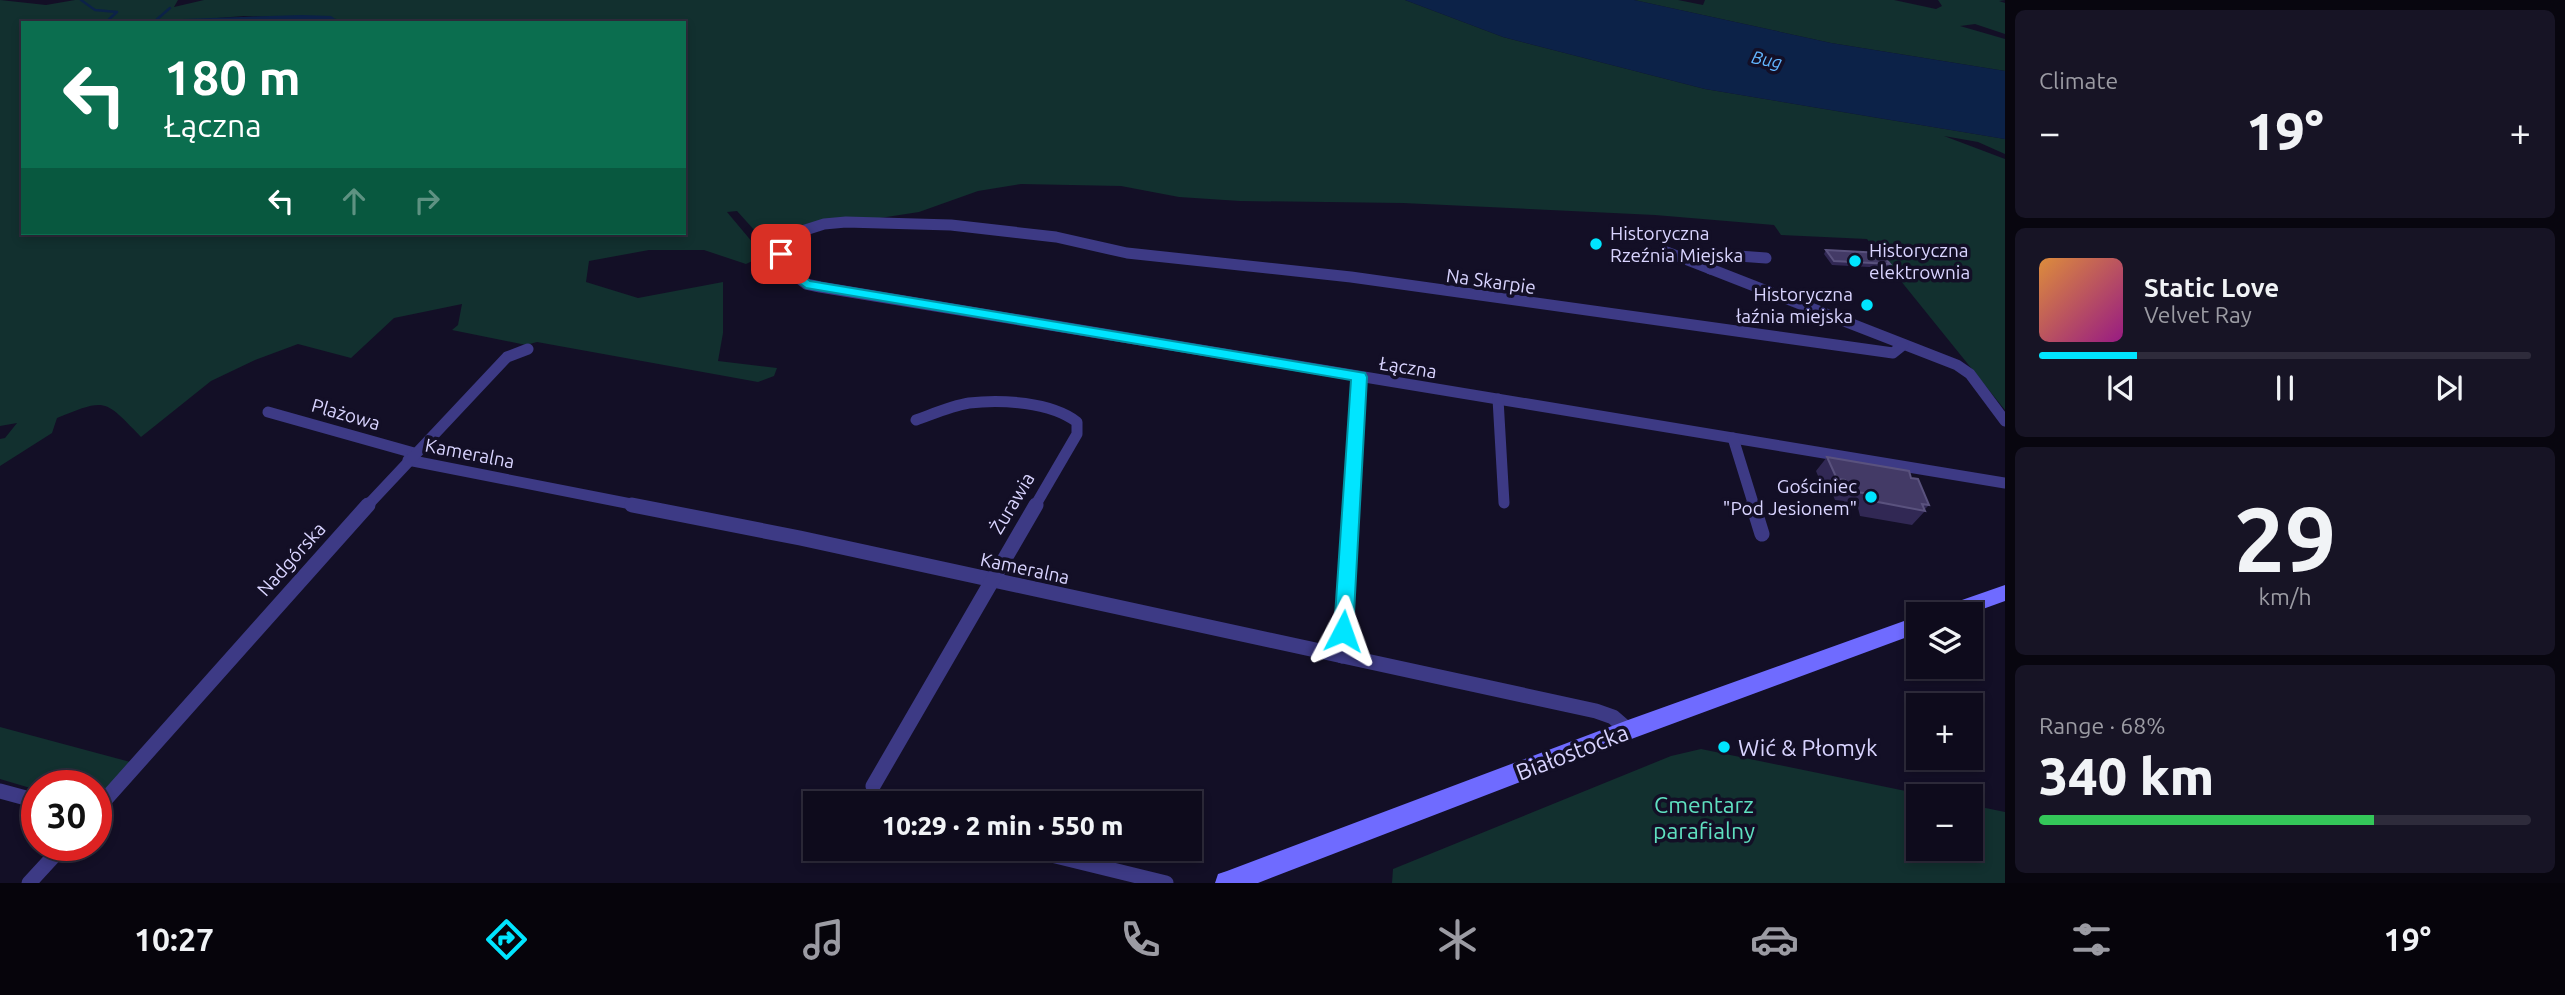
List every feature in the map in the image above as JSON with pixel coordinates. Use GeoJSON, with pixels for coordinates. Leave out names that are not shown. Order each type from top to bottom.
{"type":"FeatureCollection","features":[{"type":"Feature","properties":{"kind":"street","name":"Na Skarpie"},"geometry":{"type":"LineString","coordinates":[[781,254],[792,236],[824,225],[856,222],[940,225],[1056,237],[1127,253],[1351,277],[1893,353],[1903,345],[1957,365],[1970,374],[2005,421]]}},
{"type":"Feature","properties":{"kind":"street"},"geometry":{"type":"LineString","coordinates":[[1667,252],[1903,345]]}},
{"type":"Feature","properties":{"kind":"street","name":"Łączna"},"geometry":{"type":"LineString","coordinates":[[781,254],[782,265],[806,284],[2005,483]]}},
{"type":"Feature","properties":{"kind":"street"},"geometry":{"type":"LineString","coordinates":[[1710,269],[1711,254],[1766,258]]}},
{"type":"Feature","properties":{"kind":"street","name":"Nadgórska"},"geometry":{"type":"LineString","coordinates":[[112,792],[411,456],[507,356],[528,349]]}},
{"type":"Feature","properties":{"kind":"street"},"geometry":{"type":"LineString","coordinates":[[1342,656],[1359,377]]}},
{"type":"Feature","properties":{"kind":"street"},"geometry":{"type":"LineString","coordinates":[[1498,399],[1504,503]]}},
{"type":"Feature","properties":{"kind":"street","name":"Żurawia"},"geometry":{"type":"LineString","coordinates":[[873,786],[1077,434],[1077,422],[1065,413],[996,402],[969,403],[916,420]]}},
{"type":"Feature","properties":{"kind":"street","name":"Plażowa"},"geometry":{"type":"LineString","coordinates":[[268,412],[411,456]]}},
{"type":"Feature","properties":{"kind":"street"},"geometry":{"type":"LineString","coordinates":[[1733,438],[1762,534]]}},
{"type":"Feature","properties":{"kind":"street","name":"Kameralna"},"geometry":{"type":"LineString","coordinates":[[411,456],[1596,711],[1613,717],[1628,730]]}},
{"type":"Feature","properties":{"kind":"street"},"geometry":{"type":"LineString","coordinates":[[1980,602],[2005,593]]}},
{"type":"Feature","properties":{"kind":"street","name":"Białostocka"},"geometry":{"type":"LineString","coordinates":[[1227,883],[1257,878],[1628,730],[1906,628]]}},
{"type":"Feature","properties":{"kind":"street"},"geometry":{"type":"LineString","coordinates":[[0,791],[21,797]]}},
{"type":"Feature","properties":{"kind":"street"},"geometry":{"type":"LineString","coordinates":[[29,883],[49,861]]}},
{"type":"Feature","properties":{"kind":"street"},"geometry":{"type":"LineString","coordinates":[[1076,861],[1166,883]]}},
{"type":"Feature","properties":{"kind":"green space"},"geometry":{"type":"Polygon","coordinates":[[[0,0],[46,5],[75,0],[178,0],[174,7],[204,0],[1405,0],[1503,37],[1705,89],[2005,139],[2005,154],[1978,142],[1944,136],[2005,159],[2005,410],[1867,239],[1781,235],[1774,225],[1655,215],[1403,203],[1240,201],[1179,197],[1121,186],[1021,184],[978,191],[919,212],[802,230],[785,228],[756,232],[737,211],[727,212],[753,243],[769,253],[746,264],[704,250],[649,250],[589,261],[586,282],[638,298],[723,282],[723,333],[718,361],[777,368],[774,376],[758,382],[537,342],[526,345],[452,330],[458,325],[462,304],[394,318],[351,358],[298,344],[255,360],[211,381],[141,437],[111,409],[96,405],[86,407],[57,418],[52,433],[0,466],[0,439],[5,438],[17,423],[0,426],[0,0]]]}},
{"type":"Feature","properties":{"kind":"green space"},"geometry":{"type":"Polygon","coordinates":[[[1634,0],[1678,0],[1703,5],[1705,0],[1894,0],[1936,9],[1942,6],[1938,0],[2005,0],[1999,1],[2005,3],[2005,34],[1975,24],[1960,26],[2005,39],[2005,71],[1831,43],[1634,0]]]}},
{"type":"Feature","properties":{"kind":"green space"},"geometry":{"type":"Polygon","coordinates":[[[0,727],[134,763],[112,784],[112,770],[21,770],[21,785],[0,779],[0,727]]]}},
{"type":"Feature","properties":{"kind":"green space","name":"Cmentarz parafialny"},"geometry":{"type":"Polygon","coordinates":[[[1701,749],[1906,791],[1906,861],[1983,861],[1983,807],[2005,812],[2005,883],[1392,883],[1393,869],[1671,756],[1701,749]]]}},
{"type":"Feature","properties":{"kind":"water","name":"Bug"},"geometry":{"type":"Polygon","coordinates":[[[1405,0],[1634,0],[1831,43],[2005,71],[2005,139],[1705,89],[1503,37],[1405,0]]]}},
{"type":"Feature","properties":{"kind":"water"},"geometry":{"type":"Polygon","coordinates":[[[302,15],[331,16],[338,21],[166,21],[302,15]]]}},
{"type":"Feature","properties":{"kind":"building"},"geometry":{"type":"Polygon","coordinates":[[[1826,250],[1881,253],[1890,264],[1834,261],[1826,250]]]}},
{"type":"Feature","properties":{"kind":"building"},"geometry":{"type":"Polygon","coordinates":[[[1827,457],[1909,471],[1911,478],[1918,479],[1929,505],[1922,504],[1925,511],[1873,501],[1870,494],[1857,492],[1856,487],[1847,486],[1845,480],[1837,479],[1827,457]]]}},
{"type":"Feature","properties":{"kind":"waterway"},"geometry":{"type":"LineString","coordinates":[[81,0],[95,10],[117,12],[107,21]]}},
{"type":"Feature","properties":{"kind":"waterway"},"geometry":{"type":"LineString","coordinates":[[155,21],[170,8]]}},
{"type":"Feature","properties":{"kind":"place","name":"Historyczna Rzeźnia Miejska"},"geometry":{"type":"Point","coordinates":[1596,244]}},
{"type":"Feature","properties":{"kind":"place","name":"Historyczna elektrownia"},"geometry":{"type":"Point","coordinates":[1855,261]}},
{"type":"Feature","properties":{"kind":"place","name":"Historyczna łaźnia miejska"},"geometry":{"type":"Point","coordinates":[1867,305]}},
{"type":"Feature","properties":{"kind":"place","name":"Gościniec \"Pod Jesionem\""},"geometry":{"type":"Point","coordinates":[1871,497]}},
{"type":"Feature","properties":{"kind":"place","name":"Wić & Płomyk"},"geometry":{"type":"Point","coordinates":[1724,747]}},
{"type":"Feature","properties":{"kind":"route"},"geometry":{"type":"LineString","coordinates":[[781,254],[782,265],[806,284],[1359,377],[1343,631]]}}]}
